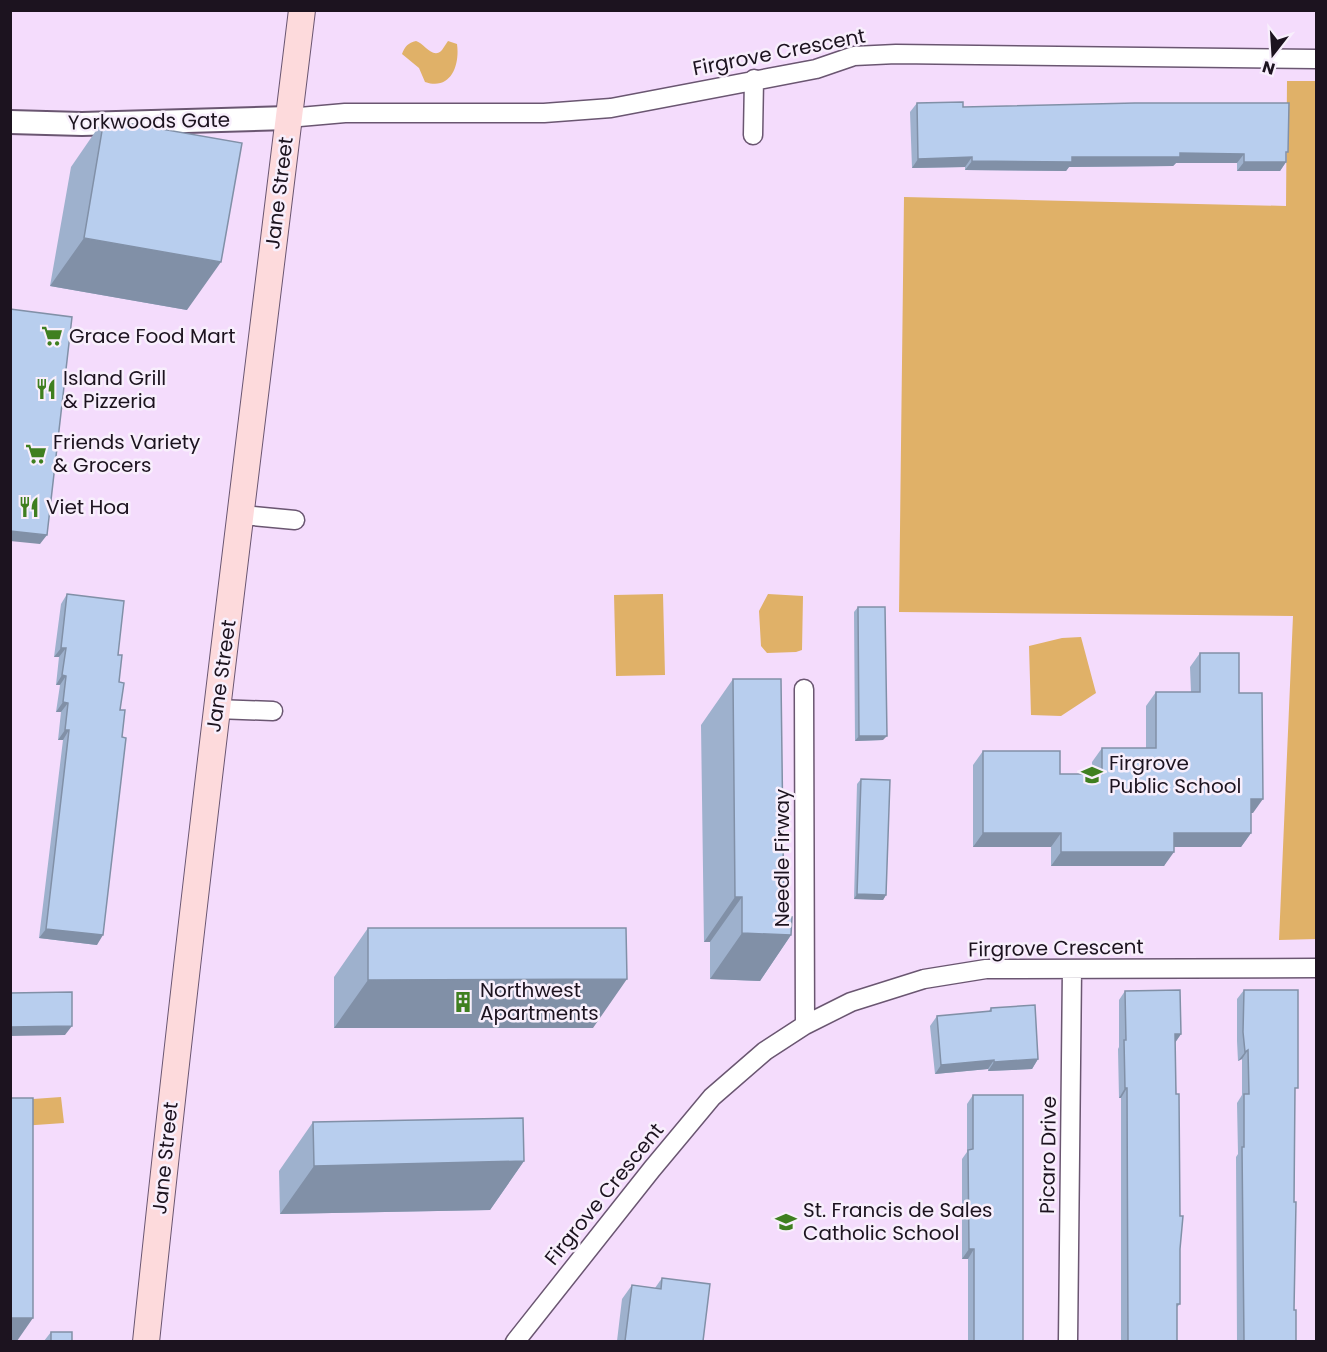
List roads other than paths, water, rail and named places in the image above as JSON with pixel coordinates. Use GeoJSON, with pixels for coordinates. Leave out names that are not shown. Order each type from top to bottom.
{"type":"FeatureCollection","features":[{"type":"Feature","properties":{"kind":"main road","name":"Jane Street"},"geometry":{"type":"LineString","coordinates":[[146,1341],[173,1077],[196,896],[216,709],[242,515],[302,10]]}},
{"type":"Feature","properties":{"kind":"street","name":"Firgrove Crescent"},"geometry":{"type":"LineString","coordinates":[[288,118],[345,113],[544,113],[611,108],[816,69],[854,56],[896,54],[1317,59]]}},
{"type":"Feature","properties":{"kind":"street"},"geometry":{"type":"LineString","coordinates":[[753,135],[754,79]]}},
{"type":"Feature","properties":{"kind":"street","name":"Yorkwoods Gate"},"geometry":{"type":"LineString","coordinates":[[10,122],[82,124],[288,118]]}},
{"type":"Feature","properties":{"kind":"street"},"geometry":{"type":"LineString","coordinates":[[242,515],[295,520]]}},
{"type":"Feature","properties":{"kind":"street","name":"Needle Firway"},"geometry":{"type":"LineString","coordinates":[[804,689],[805,1026]]}},
{"type":"Feature","properties":{"kind":"street"},"geometry":{"type":"LineString","coordinates":[[216,709],[273,711]]}},
{"type":"Feature","properties":{"kind":"street","name":"Firgrove Crescent"},"geometry":{"type":"LineString","coordinates":[[515,1341],[712,1097],[765,1052],[805,1026],[851,1002],[924,979],[986,969],[1317,968]]}},
{"type":"Feature","properties":{"kind":"street","name":"Picaro Drive"},"geometry":{"type":"LineString","coordinates":[[1068,1341],[1072,969]]}},
{"type":"Feature","properties":{"kind":"place","name":"Grace Food Mart"},"geometry":{"type":"Point","coordinates":[52,336]}},
{"type":"Feature","properties":{"kind":"place","name":"Island Grill & Pizzeria"},"geometry":{"type":"Point","coordinates":[46,389]}},
{"type":"Feature","properties":{"kind":"place","name":"Friends Variety & Grocers"},"geometry":{"type":"Point","coordinates":[36,454]}},
{"type":"Feature","properties":{"kind":"place","name":"Viet Hoa"},"geometry":{"type":"Point","coordinates":[29,507]}},
{"type":"Feature","properties":{"kind":"place","name":"Firgrove Public School"},"geometry":{"type":"Point","coordinates":[1092,775]}},
{"type":"Feature","properties":{"kind":"place","name":"Northwest Apartments"},"geometry":{"type":"Point","coordinates":[463,1002]}},
{"type":"Feature","properties":{"kind":"place","name":"St. Francis de Sales Catholic School"},"geometry":{"type":"Point","coordinates":[786,1222]}}]}
